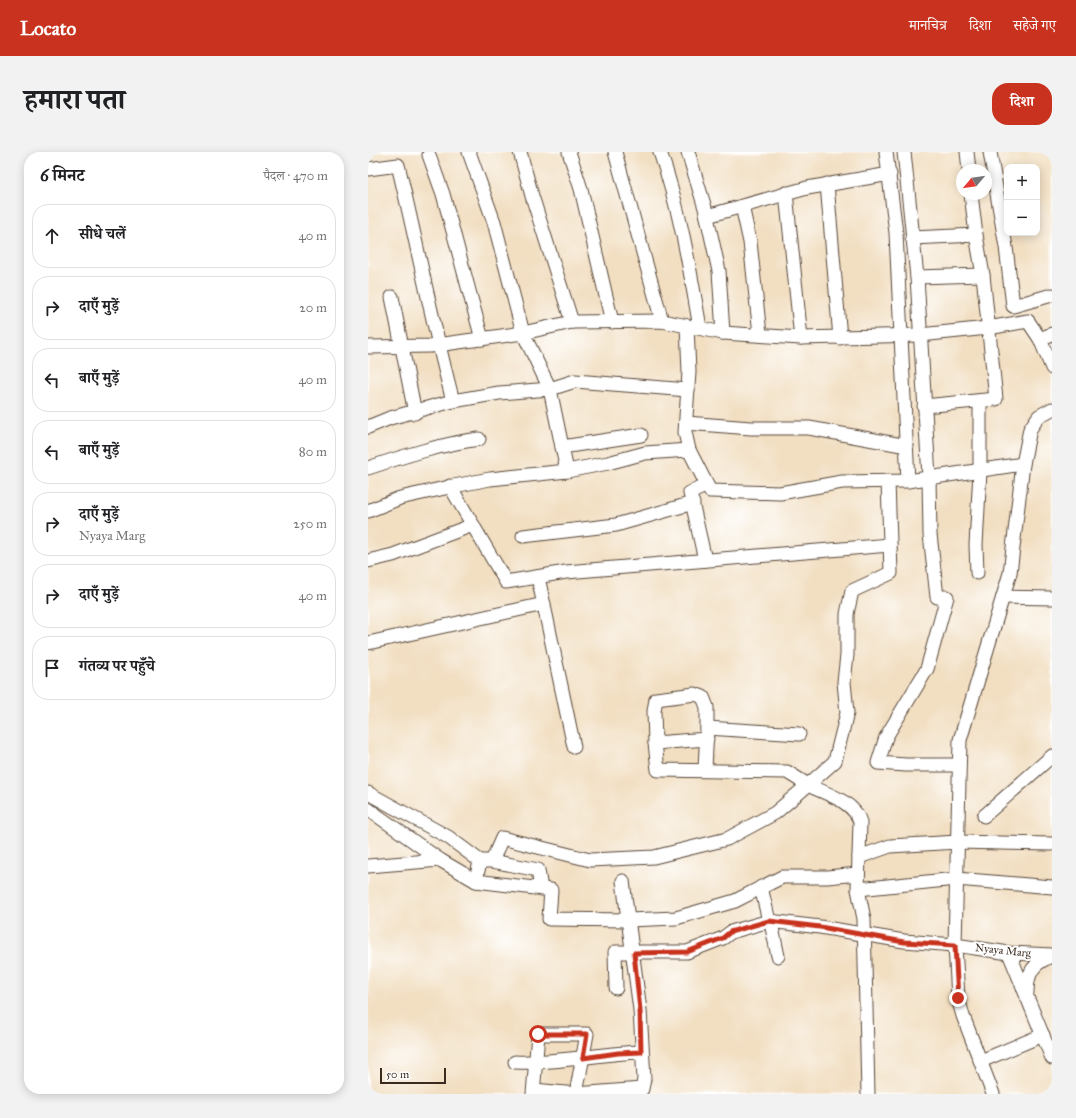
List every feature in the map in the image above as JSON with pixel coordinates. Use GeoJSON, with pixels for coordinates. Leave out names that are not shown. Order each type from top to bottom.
{"type":"FeatureCollection","features":[{"type":"Feature","properties":{"kind":"street"},"geometry":{"type":"LineString","coordinates":[[468,152],[494,222],[523,333],[550,389],[567,471]]}},
{"type":"Feature","properties":{"kind":"street"},"geometry":{"type":"LineString","coordinates":[[520,152],[532,196],[572,322]]}},
{"type":"Feature","properties":{"kind":"street"},"geometry":{"type":"LineString","coordinates":[[569,152],[581,190],[612,322]]}},
{"type":"Feature","properties":{"kind":"street"},"geometry":{"type":"LineString","coordinates":[[615,152],[662,321]]}},
{"type":"Feature","properties":{"kind":"street"},"geometry":{"type":"LineString","coordinates":[[660,152],[669,178],[689,263],[700,328]]}},
{"type":"Feature","properties":{"kind":"street"},"geometry":{"type":"LineString","coordinates":[[688,152],[707,216],[719,271],[723,333]]}},
{"type":"Feature","properties":{"kind":"street"},"geometry":{"type":"LineString","coordinates":[[886,152],[890,174],[896,233],[908,481]]}},
{"type":"Feature","properties":{"kind":"street"},"geometry":{"type":"LineString","coordinates":[[904,152],[917,277],[929,477],[930,534],[937,597],[947,596],[927,669],[886,737],[878,763],[906,765],[959,765]]}},
{"type":"Feature","properties":{"kind":"street"},"geometry":{"type":"LineString","coordinates":[[967,152],[968,164]]}},
{"type":"Feature","properties":{"kind":"street"},"geometry":{"type":"LineString","coordinates":[[990,152],[1006,247],[1013,306],[1052,295]]}},
{"type":"Feature","properties":{"kind":"street"},"geometry":{"type":"LineString","coordinates":[[429,156],[443,194],[482,339]]}},
{"type":"Feature","properties":{"kind":"street"},"geometry":{"type":"LineString","coordinates":[[368,169],[398,165],[421,258],[438,345],[453,401]]}},
{"type":"Feature","properties":{"kind":"street"},"geometry":{"type":"LineString","coordinates":[[707,216],[786,193],[827,184],[890,174]]}},
{"type":"Feature","properties":{"kind":"street"},"geometry":{"type":"LineString","coordinates":[[827,184],[840,338]]}},
{"type":"Feature","properties":{"kind":"street"},"geometry":{"type":"LineString","coordinates":[[786,193],[801,338]]}},
{"type":"Feature","properties":{"kind":"street"},"geometry":{"type":"LineString","coordinates":[[924,406],[996,399],[983,275],[972,200]]}},
{"type":"Feature","properties":{"kind":"street"},"geometry":{"type":"LineString","coordinates":[[742,206],[750,242],[760,334]]}},
{"type":"Feature","properties":{"kind":"street"},"geometry":{"type":"LineString","coordinates":[[912,238],[976,235]]}},
{"type":"Feature","properties":{"kind":"street"},"geometry":{"type":"LineString","coordinates":[[917,277],[983,275]]}},
{"type":"Feature","properties":{"kind":"street"},"geometry":{"type":"LineString","coordinates":[[392,297],[415,413]]}},
{"type":"Feature","properties":{"kind":"street"},"geometry":{"type":"LineString","coordinates":[[368,347],[438,345],[523,333],[572,322],[662,321],[723,333],[760,334],[801,338],[840,338],[901,334],[920,335],[988,328],[1028,321],[1040,339],[1052,368]]}},
{"type":"Feature","properties":{"kind":"street"},"geometry":{"type":"LineString","coordinates":[[687,326],[689,372],[685,432],[689,450],[710,491],[716,493],[780,493],[842,482],[908,481],[1023,464]]}},
{"type":"Feature","properties":{"kind":"street"},"geometry":{"type":"LineString","coordinates":[[1040,339],[1052,334]]}},
{"type":"Feature","properties":{"kind":"street"},"geometry":{"type":"LineString","coordinates":[[368,427],[390,418],[415,413],[429,407],[453,401],[499,393],[550,389],[575,381],[688,390]]}},
{"type":"Feature","properties":{"kind":"street"},"geometry":{"type":"LineString","coordinates":[[976,573],[980,471],[980,401]]}},
{"type":"Feature","properties":{"kind":"street"},"geometry":{"type":"LineString","coordinates":[[993,1094],[963,1016],[958,998],[955,945],[960,740],[1010,573],[1023,464],[1030,429],[1038,416],[1052,409]]}},
{"type":"Feature","properties":{"kind":"street"},"geometry":{"type":"LineString","coordinates":[[686,423],[751,428],[809,428],[906,446]]}},
{"type":"Feature","properties":{"kind":"street"},"geometry":{"type":"LineString","coordinates":[[562,447],[641,435]]}},
{"type":"Feature","properties":{"kind":"street"},"geometry":{"type":"LineString","coordinates":[[368,468],[394,459],[479,439]]}},
{"type":"Feature","properties":{"kind":"street"},"geometry":{"type":"LineString","coordinates":[[368,512],[400,498],[450,486],[490,479],[567,471],[608,463],[645,453],[689,450]]}},
{"type":"Feature","properties":{"kind":"street"},"geometry":{"type":"LineString","coordinates":[[476,881],[486,861],[502,838],[590,860],[654,857],[727,839],[775,813],[835,761],[847,713],[844,682],[847,655],[847,614],[852,590],[891,573],[888,481]]}},
{"type":"Feature","properties":{"kind":"street"},"geometry":{"type":"LineString","coordinates":[[705,560],[690,493],[707,485]]}},
{"type":"Feature","properties":{"kind":"street"},"geometry":{"type":"LineString","coordinates":[[450,486],[506,582],[566,572],[890,545]]}},
{"type":"Feature","properties":{"kind":"street"},"geometry":{"type":"LineString","coordinates":[[523,536],[616,525],[693,503]]}},
{"type":"Feature","properties":{"kind":"street"},"geometry":{"type":"LineString","coordinates":[[368,561],[393,554],[473,525]]}},
{"type":"Feature","properties":{"kind":"street"},"geometry":{"type":"LineString","coordinates":[[538,577],[574,747]]}},
{"type":"Feature","properties":{"kind":"street"},"geometry":{"type":"LineString","coordinates":[[1003,596],[1052,598]]}},
{"type":"Feature","properties":{"kind":"street"},"geometry":{"type":"LineString","coordinates":[[368,643],[544,604]]}},
{"type":"Feature","properties":{"kind":"street"},"geometry":{"type":"LineString","coordinates":[[705,769],[708,707],[703,697],[695,694],[656,700],[654,711],[658,770],[705,769],[787,772],[808,785],[851,806],[858,814],[860,822],[858,888],[864,919],[868,1094]]}},
{"type":"Feature","properties":{"kind":"street"},"geometry":{"type":"LineString","coordinates":[[655,743],[707,734],[800,734]]}},
{"type":"Feature","properties":{"kind":"street"},"geometry":{"type":"LineString","coordinates":[[984,816],[1052,756]]}},
{"type":"Feature","properties":{"kind":"street"},"geometry":{"type":"LineString","coordinates":[[368,793],[448,837],[486,861],[538,870],[541,889]]}},
{"type":"Feature","properties":{"kind":"street"},"geometry":{"type":"LineString","coordinates":[[368,810],[440,860],[476,881],[551,890],[549,919],[629,920],[676,918],[735,901],[782,877],[827,877],[858,874]]}},
{"type":"Feature","properties":{"kind":"street"},"geometry":{"type":"LineString","coordinates":[[859,857],[890,846],[958,842],[1052,844]]}},
{"type":"Feature","properties":{"kind":"street"},"geometry":{"type":"LineString","coordinates":[[368,866],[440,860]]}},
{"type":"Feature","properties":{"kind":"street"},"geometry":{"type":"LineString","coordinates":[[858,888],[956,879],[1052,887]]}},
{"type":"Feature","properties":{"kind":"street"},"geometry":{"type":"LineString","coordinates":[[576,1094],[579,1069],[583,1058],[587,1034],[538,1034],[533,1092],[576,1094],[642,1089],[644,1079],[641,1052],[640,1010],[634,953],[623,881]]}},
{"type":"Feature","properties":{"kind":"street"},"geometry":{"type":"LineString","coordinates":[[762,887],[778,956]]}},
{"type":"Feature","properties":{"kind":"street","name":"Nyaya Marg"},"geometry":{"type":"LineString","coordinates":[[616,988],[615,952],[687,952],[723,938],[730,932],[769,921],[820,927],[904,942],[955,945],[1009,953],[1052,955]]}},
{"type":"Feature","properties":{"kind":"street"},"geometry":{"type":"LineString","coordinates":[[1009,953],[1052,1058]]}},
{"type":"Feature","properties":{"kind":"street"},"geometry":{"type":"LineString","coordinates":[[1027,996],[1028,978],[1031,970],[1052,955]]}},
{"type":"Feature","properties":{"kind":"street"},"geometry":{"type":"LineString","coordinates":[[981,1060],[1043,1035]]}},
{"type":"Feature","properties":{"kind":"street"},"geometry":{"type":"LineString","coordinates":[[515,1062],[535,1063],[618,1053],[641,1052]]}},
{"type":"Feature","properties":{"kind":"route"},"geometry":{"type":"LineString","coordinates":[[538,1034],[587,1034],[583,1058],[618,1053],[641,1052],[640,1010],[634,953],[687,952],[723,938],[730,932],[769,921],[820,927],[904,942],[955,945],[958,998]]}}]}
